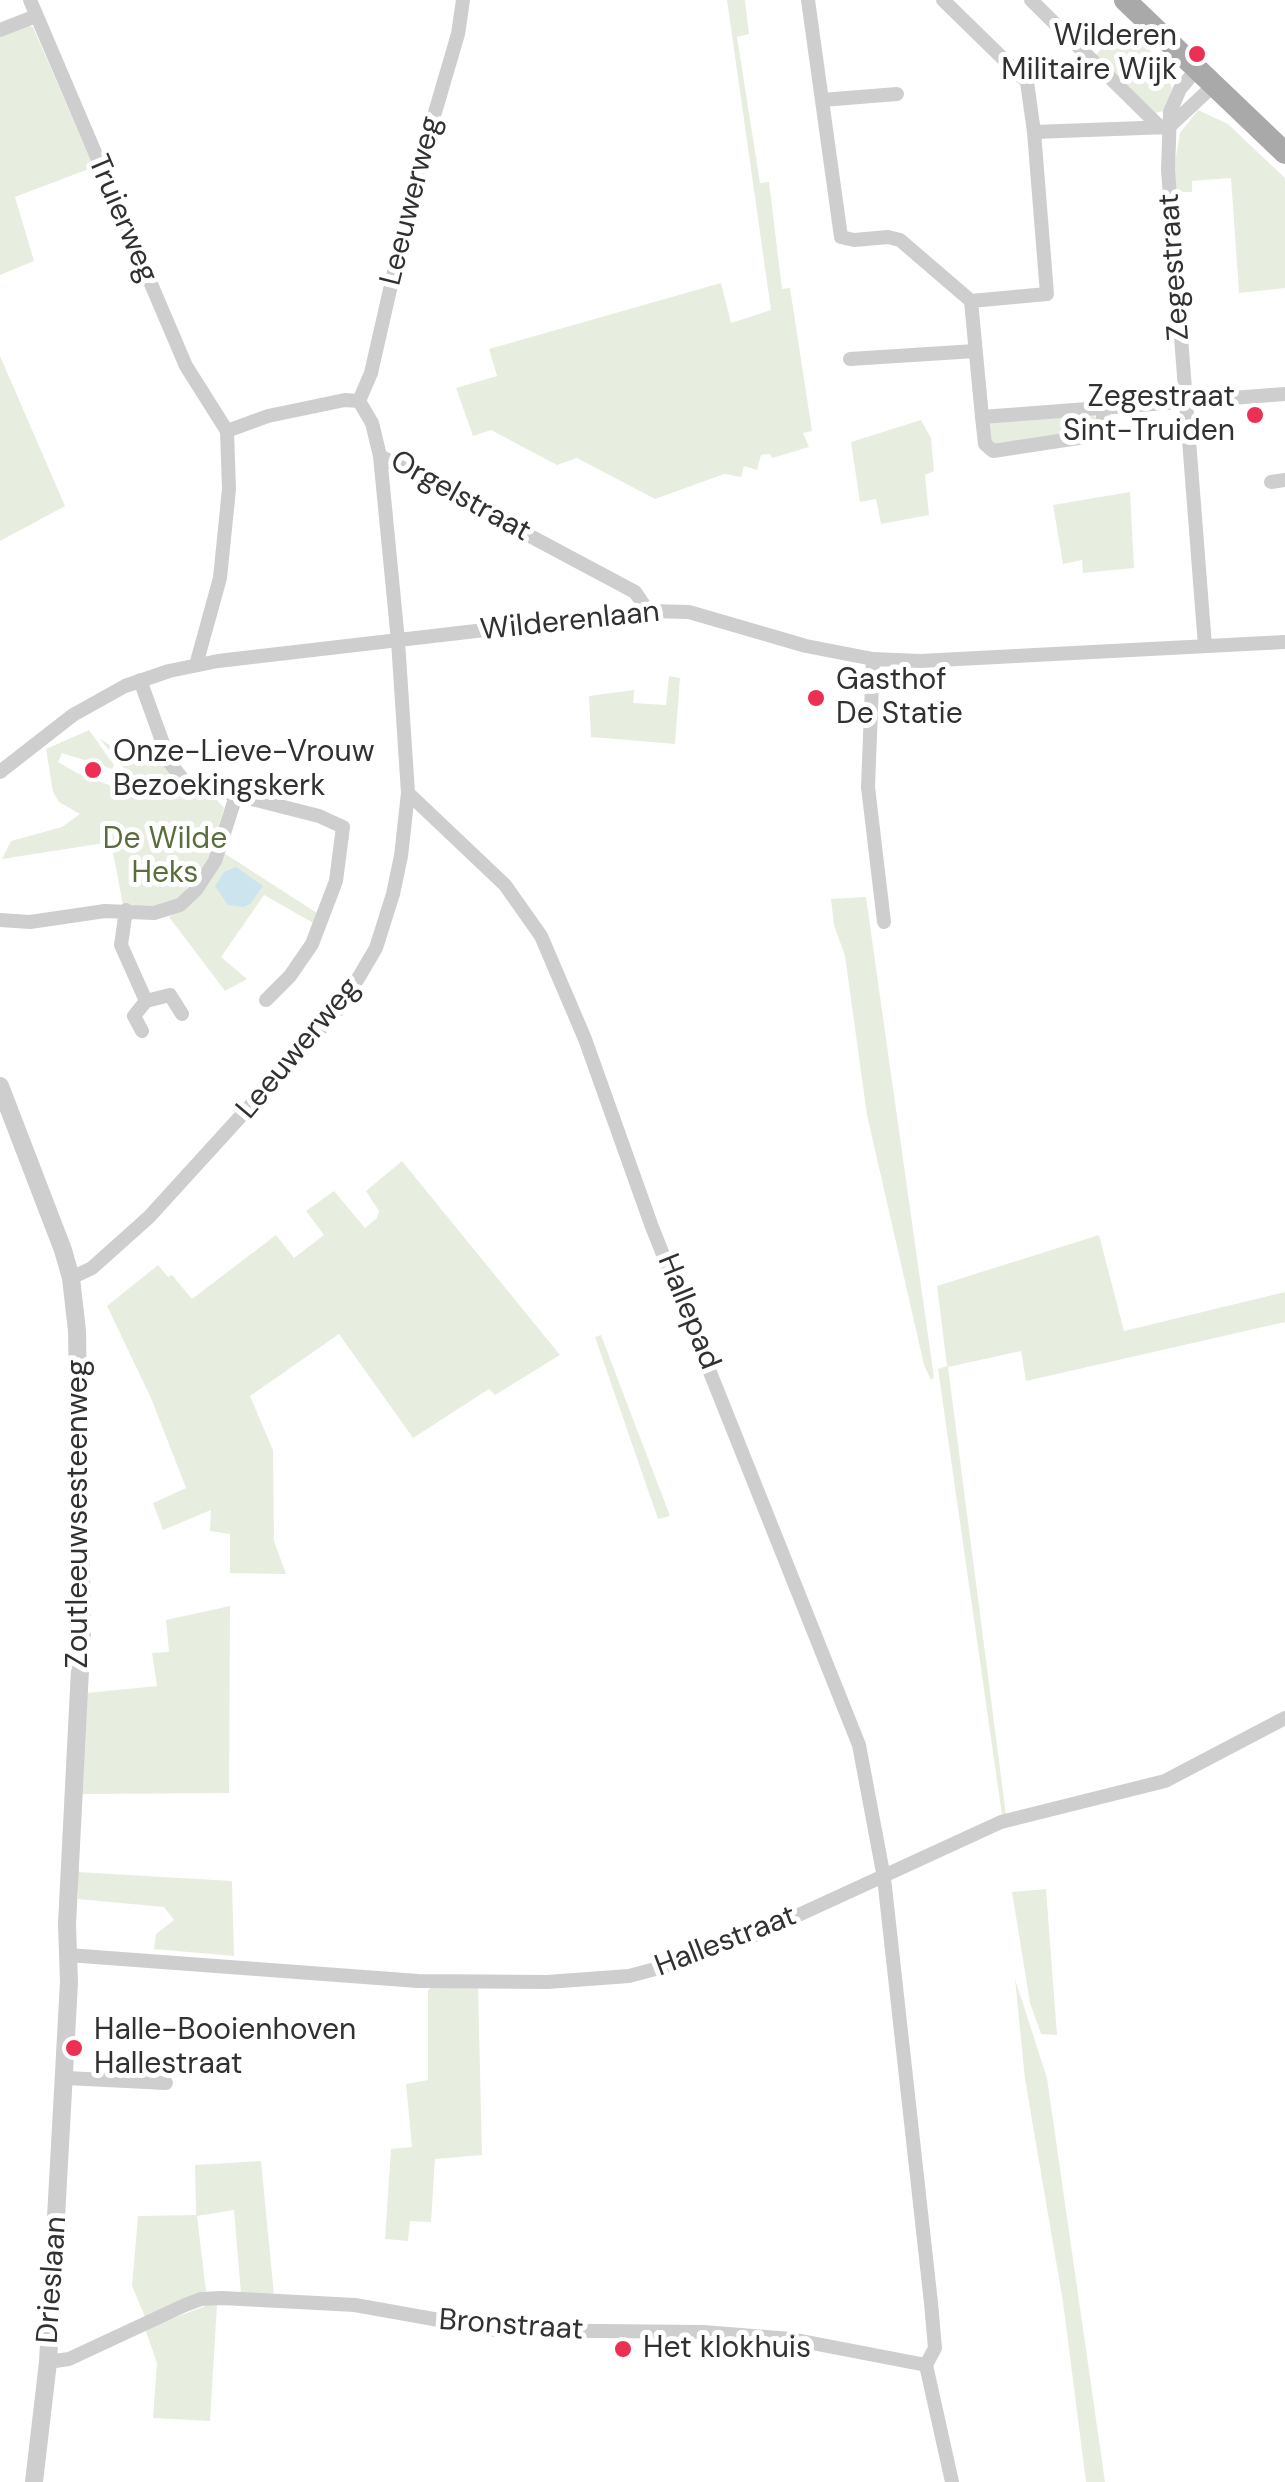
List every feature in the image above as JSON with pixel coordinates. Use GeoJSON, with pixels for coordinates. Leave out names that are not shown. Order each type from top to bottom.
{"type":"FeatureCollection","features":[{"type":"Feature","properties":{"kind":"main road"},"geometry":{"type":"LineString","coordinates":[[1125,0],[1285,153]]}},
{"type":"Feature","properties":{"kind":"street","name":"Truierweg"},"geometry":{"type":"LineString","coordinates":[[30,0],[186,366],[227,431]]}},
{"type":"Feature","properties":{"kind":"street","name":"Leeuwerweg"},"geometry":{"type":"LineString","coordinates":[[359,401],[371,373],[414,184],[458,34],[464,0]]}},
{"type":"Feature","properties":{"kind":"street"},"geometry":{"type":"LineString","coordinates":[[808,0],[840,237],[900,240],[971,301],[984,444],[992,451],[1098,435],[1105,421],[1103,408]]}},
{"type":"Feature","properties":{"kind":"street"},"geometry":{"type":"LineString","coordinates":[[943,0],[1022,73],[1030,90],[1034,132],[1047,294],[971,301]]}},
{"type":"Feature","properties":{"kind":"street"},"geometry":{"type":"LineString","coordinates":[[1032,0],[1163,126]]}},
{"type":"Feature","properties":{"kind":"street"},"geometry":{"type":"LineString","coordinates":[[0,30],[36,16]]}},
{"type":"Feature","properties":{"kind":"street"},"geometry":{"type":"LineString","coordinates":[[1034,132],[1163,126],[1206,77]]}},
{"type":"Feature","properties":{"kind":"street","name":"Zegestraat"},"geometry":{"type":"LineString","coordinates":[[1205,646],[1163,126],[1180,89],[1206,77]]}},
{"type":"Feature","properties":{"kind":"street"},"geometry":{"type":"LineString","coordinates":[[822,100],[897,94]]}},
{"type":"Feature","properties":{"kind":"street"},"geometry":{"type":"LineString","coordinates":[[850,359],[975,352]]}},
{"type":"Feature","properties":{"kind":"street"},"geometry":{"type":"LineString","coordinates":[[982,418],[1285,394]]}},
{"type":"Feature","properties":{"kind":"street"},"geometry":{"type":"LineString","coordinates":[[196,665],[220,578],[229,489],[227,431],[330,401],[359,401]]}},
{"type":"Feature","properties":{"kind":"street","name":"Orgelstraat"},"geometry":{"type":"LineString","coordinates":[[359,401],[372,423],[380,456],[635,592],[648,611]]}},
{"type":"Feature","properties":{"kind":"street","name":"Leeuwerweg"},"geometry":{"type":"LineString","coordinates":[[71,1278],[92,1268],[149,1217],[301,1053],[354,990],[376,948],[394,894],[408,793],[380,456]]}},
{"type":"Feature","properties":{"kind":"street","name":"Wilderenlaan"},"geometry":{"type":"LineString","coordinates":[[0,772],[73,715],[140,680],[196,665],[648,611],[689,612],[806,646],[874,658],[920,661],[1285,642]]}},
{"type":"Feature","properties":{"kind":"street"},"geometry":{"type":"LineString","coordinates":[[874,658],[868,787],[884,922]]}},
{"type":"Feature","properties":{"kind":"street"},"geometry":{"type":"LineString","coordinates":[[140,680],[177,775],[184,782],[319,816],[342,827],[336,881],[312,944],[290,976],[266,1000]]}},
{"type":"Feature","properties":{"kind":"street","name":"Hallepad"},"geometry":{"type":"LineString","coordinates":[[408,793],[517,900],[541,936],[558,974],[585,1038],[652,1227],[859,1745],[884,1878]]}},
{"type":"Feature","properties":{"kind":"street"},"geometry":{"type":"LineString","coordinates":[[0,920],[30,922],[126,910],[163,913],[189,898],[215,861],[236,796]]}},
{"type":"Feature","properties":{"kind":"street"},"geometry":{"type":"LineString","coordinates":[[126,910],[121,945],[146,1001]]}},
{"type":"Feature","properties":{"kind":"street"},"geometry":{"type":"LineString","coordinates":[[142,1031],[134,1016],[146,1001],[170,995],[182,1014]]}},
{"type":"Feature","properties":{"kind":"street","name":"Zoutleeuwsesteenweg"},"geometry":{"type":"LineString","coordinates":[[0,1086],[71,1278],[77,1331],[82,1630],[68,1955]]}},
{"type":"Feature","properties":{"kind":"street","name":"Hallestraat"},"geometry":{"type":"LineString","coordinates":[[68,1955],[418,1981],[592,1980],[629,1976],[689,1960],[884,1878],[1000,1822],[1165,1781],[1285,1718]]}},
{"type":"Feature","properties":{"kind":"street"},"geometry":{"type":"LineString","coordinates":[[884,1878],[935,2348],[926,2365],[952,2482]]}},
{"type":"Feature","properties":{"kind":"street","name":"Drieslaan"},"geometry":{"type":"LineString","coordinates":[[34,2482],[48,2362],[66,2078],[68,1955]]}},
{"type":"Feature","properties":{"kind":"street"},"geometry":{"type":"LineString","coordinates":[[66,2078],[166,2083]]}},
{"type":"Feature","properties":{"kind":"street","name":"Bronstraat"},"geometry":{"type":"LineString","coordinates":[[48,2362],[69,2359],[185,2304],[222,2298],[356,2305],[494,2330],[703,2332],[791,2339],[926,2365]]}},
{"type":"Feature","properties":{"kind":"green space"},"geometry":{"type":"Polygon","coordinates":[[[727,0],[745,0],[749,34],[737,37],[760,183],[769,182],[782,289],[790,288],[812,431],[803,433],[809,447],[772,458],[770,454],[761,455],[757,470],[744,466],[741,477],[724,474],[655,499],[577,458],[557,465],[491,430],[473,436],[456,388],[497,376],[489,349],[721,283],[731,323],[771,310],[727,0]]]}},
{"type":"Feature","properties":{"kind":"green space"},"geometry":{"type":"Polygon","coordinates":[[[28,25],[33,27],[94,167],[15,197],[34,261],[0,275],[0,35],[28,25]]]}},
{"type":"Feature","properties":{"kind":"green space"},"geometry":{"type":"Polygon","coordinates":[[[1123,25],[1158,58],[1172,88],[1165,111],[1154,113],[1096,55],[1123,25]]]}},
{"type":"Feature","properties":{"kind":"green space"},"geometry":{"type":"Polygon","coordinates":[[[1198,110],[1228,124],[1285,178],[1285,288],[1239,293],[1231,178],[1192,181],[1192,192],[1176,192],[1174,168],[1180,133],[1198,110]]]}},
{"type":"Feature","properties":{"kind":"green space"},"geometry":{"type":"Polygon","coordinates":[[[0,356],[65,506],[0,541],[0,356]]]}},
{"type":"Feature","properties":{"kind":"green space"},"geometry":{"type":"Polygon","coordinates":[[[1093,415],[1097,418],[1096,428],[990,445],[988,425],[992,422],[1093,415]]]}},
{"type":"Feature","properties":{"kind":"green space"},"geometry":{"type":"Polygon","coordinates":[[[921,420],[931,438],[934,471],[925,475],[929,515],[881,524],[876,499],[860,502],[851,442],[921,420]]]}},
{"type":"Feature","properties":{"kind":"green space"},"geometry":{"type":"Polygon","coordinates":[[[1130,492],[1134,568],[1083,573],[1082,560],[1063,564],[1053,505],[1130,492]]]}},
{"type":"Feature","properties":{"kind":"green space"},"geometry":{"type":"Polygon","coordinates":[[[669,676],[680,678],[675,744],[591,737],[589,696],[634,690],[633,703],[666,705],[669,676]]]}},
{"type":"Feature","properties":{"kind":"green space","name":"De Wilde Heks"},"geometry":{"type":"Polygon","coordinates":[[[89,730],[114,765],[112,769],[62,753],[58,762],[120,789],[127,772],[99,738],[123,754],[164,757],[182,787],[215,798],[224,808],[209,859],[181,897],[157,909],[123,905],[111,842],[2,859],[11,841],[62,827],[80,814],[59,802],[53,792],[46,749],[89,730]]]}},
{"type":"Feature","properties":{"kind":"green space"},"geometry":{"type":"Polygon","coordinates":[[[224,853],[320,915],[315,924],[264,895],[221,957],[247,979],[225,991],[169,917],[192,901],[224,853]]]}},
{"type":"Feature","properties":{"kind":"green space"},"geometry":{"type":"Polygon","coordinates":[[[866,897],[934,1378],[931,1380],[924,1365],[867,1115],[845,956],[834,925],[831,899],[866,897]]]}},
{"type":"Feature","properties":{"kind":"green space"},"geometry":{"type":"Polygon","coordinates":[[[402,1161],[560,1355],[495,1395],[489,1389],[413,1438],[339,1334],[250,1396],[273,1450],[274,1541],[286,1574],[230,1573],[230,1534],[210,1531],[211,1510],[163,1530],[153,1503],[186,1488],[151,1398],[107,1306],[158,1265],[192,1299],[276,1235],[294,1258],[324,1235],[306,1211],[334,1191],[365,1228],[379,1211],[366,1191],[402,1161]]]}},
{"type":"Feature","properties":{"kind":"green space"},"geometry":{"type":"Polygon","coordinates":[[[1099,1235],[1124,1331],[1285,1292],[1285,1322],[1026,1381],[1021,1351],[948,1367],[1006,1815],[1002,1815],[938,1369],[947,1366],[937,1286],[1099,1235]]]}},
{"type":"Feature","properties":{"kind":"green space"},"geometry":{"type":"Polygon","coordinates":[[[601,1335],[670,1516],[658,1519],[595,1337],[601,1335]]]}},
{"type":"Feature","properties":{"kind":"green space"},"geometry":{"type":"Polygon","coordinates":[[[230,1606],[229,1793],[82,1794],[87,1693],[157,1686],[152,1653],[169,1652],[166,1620],[230,1606]]]}},
{"type":"Feature","properties":{"kind":"green space"},"geometry":{"type":"Polygon","coordinates":[[[78,1872],[232,1881],[234,1956],[154,1949],[156,1934],[174,1920],[164,1907],[78,1899],[78,1872]]]}},
{"type":"Feature","properties":{"kind":"green space"},"geometry":{"type":"Polygon","coordinates":[[[1046,1889],[1057,2035],[1041,2034],[1030,2003],[1012,1892],[1046,1889]]]}},
{"type":"Feature","properties":{"kind":"green space"},"geometry":{"type":"Polygon","coordinates":[[[1015,1979],[1047,2078],[1105,2482],[1086,2482],[1063,2302],[1025,2079],[1015,1979]]]}},
{"type":"Feature","properties":{"kind":"green space"},"geometry":{"type":"Polygon","coordinates":[[[433,1986],[478,1986],[482,2155],[435,2159],[431,2222],[410,2221],[408,2241],[385,2239],[391,2149],[412,2147],[406,2084],[428,2080],[428,1990],[433,1986]]]}},
{"type":"Feature","properties":{"kind":"green space"},"geometry":{"type":"Polygon","coordinates":[[[261,2161],[274,2295],[241,2294],[234,2210],[197,2216],[206,2291],[145,2317],[132,2286],[138,2216],[196,2215],[195,2165],[261,2161]]]}},
{"type":"Feature","properties":{"kind":"green space"},"geometry":{"type":"Polygon","coordinates":[[[217,2305],[210,2421],[153,2418],[157,2363],[145,2329],[217,2305]]]}},
{"type":"Feature","properties":{"kind":"water"},"geometry":{"type":"Polygon","coordinates":[[[236,867],[263,886],[243,907],[228,905],[215,886],[224,872],[236,867]]]}},
{"type":"Feature","properties":{"kind":"place","name":"Wilderen Militaire Wijk"},"geometry":{"type":"Point","coordinates":[1197,54]}},
{"type":"Feature","properties":{"kind":"place","name":"Zegestraat Sint-Truiden"},"geometry":{"type":"Point","coordinates":[1255,415]}},
{"type":"Feature","properties":{"kind":"place","name":"Gasthof De Statie"},"geometry":{"type":"Point","coordinates":[816,698]}},
{"type":"Feature","properties":{"kind":"place","name":"Onze-Lieve-Vrouw Bezoekingskerk"},"geometry":{"type":"Point","coordinates":[93,770]}},
{"type":"Feature","properties":{"kind":"place","name":"Halle-Booienhoven Hallestraat"},"geometry":{"type":"Point","coordinates":[74,2048]}},
{"type":"Feature","properties":{"kind":"place","name":"Het klokhuis"},"geometry":{"type":"Point","coordinates":[623,2349]}}]}
